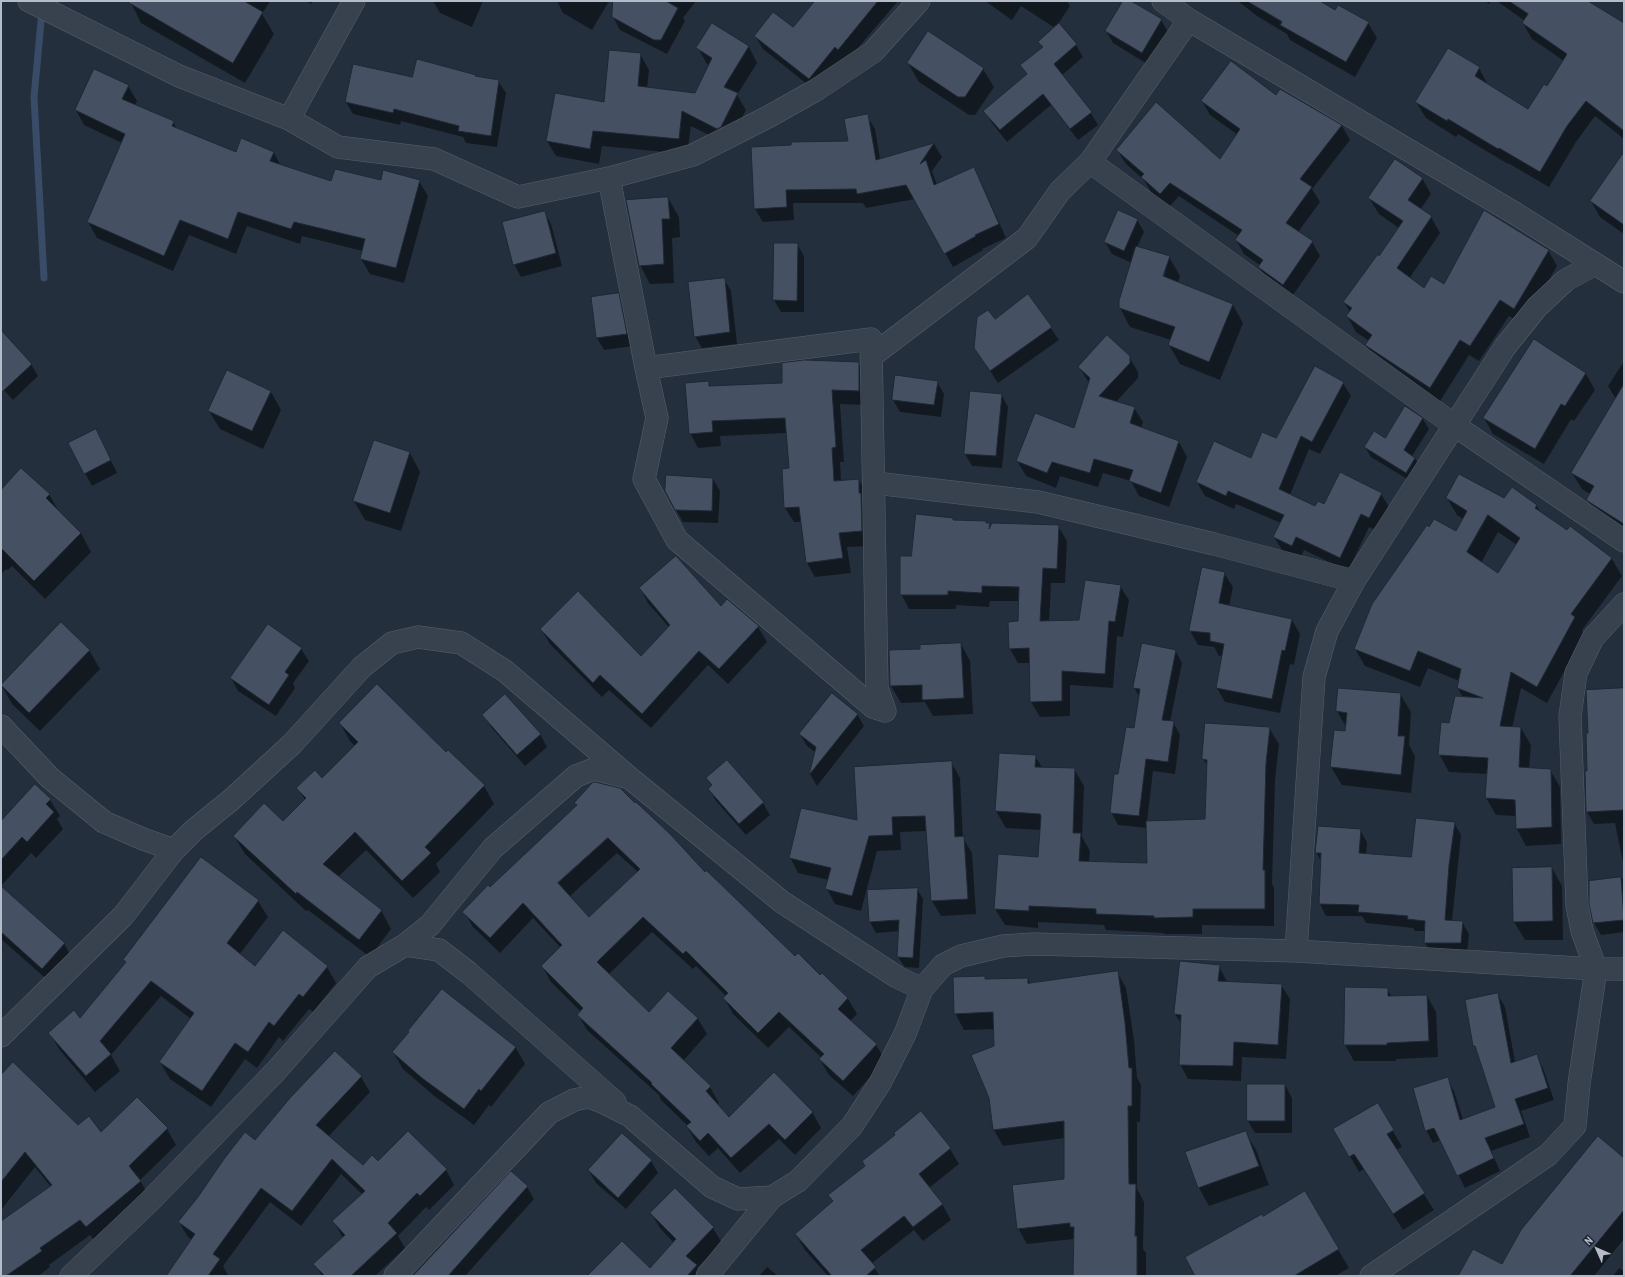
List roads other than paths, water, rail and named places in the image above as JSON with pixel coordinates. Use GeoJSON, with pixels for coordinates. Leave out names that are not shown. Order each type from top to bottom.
{"type":"FeatureCollection","features":[{"type":"Feature","properties":{"kind":"street"},"geometry":{"type":"LineString","coordinates":[[29,1],[179,76],[289,119],[338,147],[434,159],[518,197],[609,178],[693,154],[768,117],[803,97],[873,52],[919,1]]}},
{"type":"Feature","properties":{"kind":"street"},"geometry":{"type":"LineString","coordinates":[[289,119],[354,1]]}},
{"type":"Feature","properties":{"kind":"street"},"geometry":{"type":"LineString","coordinates":[[1163,1],[1189,20],[1516,214],[1624,282]]}},
{"type":"Feature","properties":{"kind":"street"},"geometry":{"type":"LineString","coordinates":[[871,339],[877,352],[1027,238],[1060,190],[1090,162],[1189,20]]}},
{"type":"Feature","properties":{"kind":"street"},"geometry":{"type":"LineString","coordinates":[[1090,162],[1454,425],[1624,541]]}},
{"type":"Feature","properties":{"kind":"street"},"geometry":{"type":"LineString","coordinates":[[609,178],[657,418],[644,479],[677,540],[873,707],[885,711],[877,688],[875,483],[871,339]]}},
{"type":"Feature","properties":{"kind":"street"},"geometry":{"type":"LineString","coordinates":[[1296,951],[1314,677],[1328,631],[1354,580],[1505,347],[1537,307],[1566,280],[1595,264]]}},
{"type":"Feature","properties":{"kind":"street"},"geometry":{"type":"LineString","coordinates":[[646,368],[871,339]]}},
{"type":"Feature","properties":{"kind":"street"},"geometry":{"type":"LineString","coordinates":[[875,483],[1038,502],[1354,580]]}},
{"type":"Feature","properties":{"kind":"street"},"geometry":{"type":"LineString","coordinates":[[1371,1276],[1548,1155],[1575,1126],[1579,1084],[1596,969],[1582,931],[1577,905],[1570,716],[1576,673],[1593,638],[1624,604]]}},
{"type":"Feature","properties":{"kind":"street"},"geometry":{"type":"LineString","coordinates":[[1,1036],[123,916],[174,850],[194,830],[231,800],[292,744],[362,667],[392,643],[418,637],[461,643],[493,663],[631,779],[782,902],[897,977],[922,989]]}},
{"type":"Feature","properties":{"kind":"street"},"geometry":{"type":"LineString","coordinates":[[1,726],[50,778],[104,822],[143,839],[174,850]]}},
{"type":"Feature","properties":{"kind":"street"},"geometry":{"type":"LineString","coordinates":[[72,1276],[150,1201],[276,1071],[368,967],[405,945],[430,925],[493,848],[576,776],[594,770],[631,779]]}},
{"type":"Feature","properties":{"kind":"street"},"geometry":{"type":"LineString","coordinates":[[707,1276],[772,1197],[798,1181],[852,1126],[880,1082],[902,1041],[922,989],[943,965],[961,956],[1003,946],[1034,944],[1296,951],[1596,969],[1624,969]]}},
{"type":"Feature","properties":{"kind":"street"},"geometry":{"type":"LineString","coordinates":[[405,945],[439,950],[469,973],[712,1187],[738,1199],[772,1197]]}},
{"type":"Feature","properties":{"kind":"street"},"geometry":{"type":"LineString","coordinates":[[395,1276],[549,1113],[574,1100],[589,1097],[630,1116]]}},
{"type":"Feature","properties":{"kind":"waterway"},"geometry":{"type":"LineString","coordinates":[[42,11],[34,97],[44,278]]}}]}
